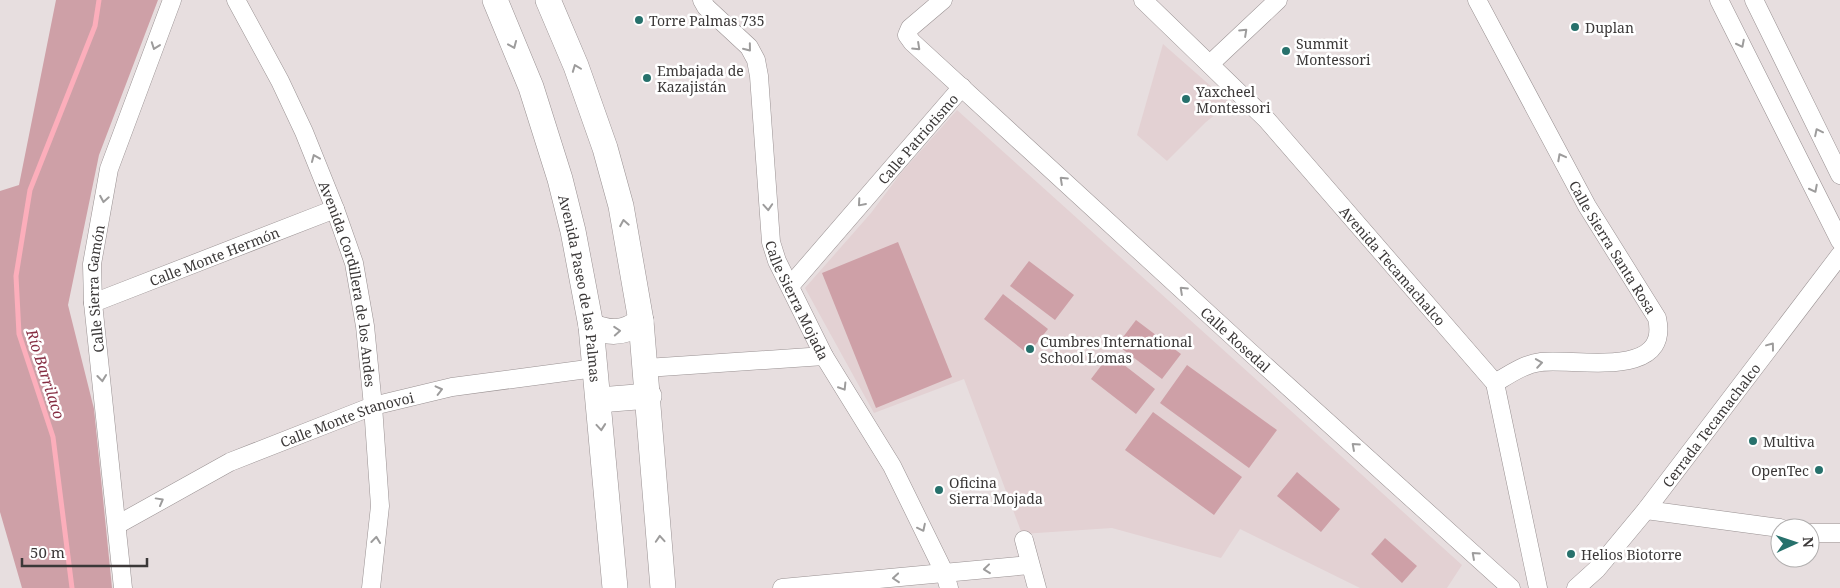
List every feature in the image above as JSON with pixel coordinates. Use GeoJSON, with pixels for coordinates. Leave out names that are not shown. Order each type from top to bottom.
{"type":"FeatureCollection","features":[{"type":"Feature","properties":{"kind":"main road","name":"Avenida Paseo de las Palmas"},"geometry":{"type":"LineString","coordinates":[[494,0],[531,87],[560,180],[575,241],[591,326],[616,588]]}},
{"type":"Feature","properties":{"kind":"main road"},"geometry":{"type":"LineString","coordinates":[[548,0],[576,66],[605,148],[621,206],[641,321],[663,588]]}},
{"type":"Feature","properties":{"kind":"main road"},"geometry":{"type":"LineString","coordinates":[[591,326],[603,332],[624,331],[634,327],[641,321]]}},
{"type":"Feature","properties":{"kind":"main road"},"geometry":{"type":"LineString","coordinates":[[599,400],[648,396]]}},
{"type":"Feature","properties":{"kind":"street","name":"Calle Sierra Gamón"},"geometry":{"type":"LineString","coordinates":[[123,588],[94,302],[92,264],[109,169],[172,0]]}},
{"type":"Feature","properties":{"kind":"street","name":"Avenida Cordillera de los Andes"},"geometry":{"type":"LineString","coordinates":[[236,0],[280,81],[304,132],[335,209],[354,263],[365,326],[374,406],[380,506],[371,588]]}},
{"type":"Feature","properties":{"kind":"street","name":"Calle Sierra Mojada"},"geometry":{"type":"LineString","coordinates":[[702,0],[706,7],[749,47],[756,60],[759,76],[771,242],[777,261],[824,356],[892,466],[947,581]]}},
{"type":"Feature","properties":{"kind":"street","name":"Calle Patriotismo"},"geometry":{"type":"LineString","coordinates":[[790,286],[962,87],[912,42],[907,35],[910,28],[943,0]]}},
{"type":"Feature","properties":{"kind":"street","name":"Avenida Tecamachalco"},"geometry":{"type":"LineString","coordinates":[[1143,0],[1268,120],[1495,383],[1538,588]]}},
{"type":"Feature","properties":{"kind":"street"},"geometry":{"type":"LineString","coordinates":[[1210,64],[1278,0]]}},
{"type":"Feature","properties":{"kind":"street","name":"Calle Sierra Santa Rosa"},"geometry":{"type":"LineString","coordinates":[[1477,0],[1587,206],[1657,318],[1659,329],[1658,342],[1650,352],[1636,359],[1616,362],[1540,362],[1522,366],[1495,383]]}},
{"type":"Feature","properties":{"kind":"street"},"geometry":{"type":"LineString","coordinates":[[1720,0],[1840,241]]}},
{"type":"Feature","properties":{"kind":"street"},"geometry":{"type":"LineString","coordinates":[[1754,0],[1840,175]]}},
{"type":"Feature","properties":{"kind":"street","name":"Calle Rosedal"},"geometry":{"type":"LineString","coordinates":[[962,87],[1258,359],[1512,588]]}},
{"type":"Feature","properties":{"kind":"street","name":"Calle Monte Hermón"},"geometry":{"type":"LineString","coordinates":[[94,302],[335,209]]}},
{"type":"Feature","properties":{"kind":"street","name":"Cerrada Tecamachalco"},"geometry":{"type":"LineString","coordinates":[[1576,588],[1597,568],[1646,510],[1840,255]]}},
{"type":"Feature","properties":{"kind":"street"},"geometry":{"type":"LineString","coordinates":[[646,368],[824,356]]}},
{"type":"Feature","properties":{"kind":"street","name":"Calle Monte Stanovoi"},"geometry":{"type":"LineString","coordinates":[[117,525],[230,462],[374,406],[452,386],[595,368]]}},
{"type":"Feature","properties":{"kind":"street"},"geometry":{"type":"LineString","coordinates":[[1646,510],[1770,527]]}},
{"type":"Feature","properties":{"kind":"street"},"geometry":{"type":"LineString","coordinates":[[1820,533],[1840,533]]}},
{"type":"Feature","properties":{"kind":"street"},"geometry":{"type":"LineString","coordinates":[[1024,540],[1037,588]]}},
{"type":"Feature","properties":{"kind":"street"},"geometry":{"type":"LineString","coordinates":[[782,588],[947,581],[1030,565]]}},
{"type":"Feature","properties":{"kind":"shaded area"},"geometry":{"type":"Polygon","coordinates":[[[56,0],[158,0],[99,155],[68,305],[94,409],[112,588],[22,588],[0,512],[0,191],[19,185],[56,0]]]}},
{"type":"Feature","properties":{"kind":"shaded area","name":"Yaxcheel Montessori"},"geometry":{"type":"Polygon","coordinates":[[[1163,44],[1230,103],[1206,122],[1167,161],[1137,135],[1163,44]]]}},
{"type":"Feature","properties":{"kind":"shaded area","name":"Cumbres International School Lomas"},"geometry":{"type":"Polygon","coordinates":[[[957,110],[1462,565],[1447,588],[1360,588],[1240,529],[1221,558],[1112,528],[1022,534],[964,379],[874,413],[805,288],[871,213],[901,173],[957,110]]]}},
{"type":"Feature","properties":{"kind":"shaded area"},"geometry":{"type":"Polygon","coordinates":[[[898,242],[952,377],[876,408],[822,273],[898,242]]]}},
{"type":"Feature","properties":{"kind":"shaded area"},"geometry":{"type":"Polygon","coordinates":[[[1029,261],[1074,295],[1055,320],[1010,286],[1029,261]]]}},
{"type":"Feature","properties":{"kind":"shaded area"},"geometry":{"type":"Polygon","coordinates":[[[1003,294],[1048,329],[1028,354],[984,319],[1003,294]]]}},
{"type":"Feature","properties":{"kind":"shaded area"},"geometry":{"type":"Polygon","coordinates":[[[1136,320],[1181,354],[1162,379],[1117,345],[1136,320]]]}},
{"type":"Feature","properties":{"kind":"shaded area"},"geometry":{"type":"Polygon","coordinates":[[[1110,354],[1155,389],[1136,414],[1091,379],[1110,354]]]}},
{"type":"Feature","properties":{"kind":"shaded area"},"geometry":{"type":"Polygon","coordinates":[[[1187,365],[1277,430],[1249,468],[1160,403],[1187,365]]]}},
{"type":"Feature","properties":{"kind":"shaded area"},"geometry":{"type":"Polygon","coordinates":[[[1153,412],[1242,477],[1214,515],[1125,450],[1153,412]]]}},
{"type":"Feature","properties":{"kind":"shaded area"},"geometry":{"type":"Polygon","coordinates":[[[1297,472],[1340,509],[1321,532],[1277,496],[1297,472]]]}},
{"type":"Feature","properties":{"kind":"shaded area"},"geometry":{"type":"Polygon","coordinates":[[[1385,538],[1417,566],[1402,583],[1371,554],[1385,538]]]}},
{"type":"Feature","properties":{"kind":"waterway","name":"Río Barrilaco"},"geometry":{"type":"LineString","coordinates":[[72,588],[53,437],[19,334],[16,276],[30,190],[95,26],[99,0]]}},
{"type":"Feature","properties":{"kind":"place","name":"Torre Palmas 735"},"geometry":{"type":"Point","coordinates":[639,20]}},
{"type":"Feature","properties":{"kind":"place","name":"Duplan"},"geometry":{"type":"Point","coordinates":[1575,27]}},
{"type":"Feature","properties":{"kind":"place","name":"Summit Montessori"},"geometry":{"type":"Point","coordinates":[1286,51]}},
{"type":"Feature","properties":{"kind":"place","name":"Embajada de Kazajistán"},"geometry":{"type":"Point","coordinates":[647,78]}},
{"type":"Feature","properties":{"kind":"place","name":"Yaxcheel Montessori"},"geometry":{"type":"Point","coordinates":[1186,99]}},
{"type":"Feature","properties":{"kind":"place","name":"Cumbres International School Lomas"},"geometry":{"type":"Point","coordinates":[1030,349]}},
{"type":"Feature","properties":{"kind":"place","name":"Multiva"},"geometry":{"type":"Point","coordinates":[1753,441]}},
{"type":"Feature","properties":{"kind":"place","name":"OpenTec"},"geometry":{"type":"Point","coordinates":[1819,470]}},
{"type":"Feature","properties":{"kind":"place","name":"Oficina Sierra Mojada"},"geometry":{"type":"Point","coordinates":[939,490]}},
{"type":"Feature","properties":{"kind":"place","name":"Helios Biotorre"},"geometry":{"type":"Point","coordinates":[1571,554]}}]}
